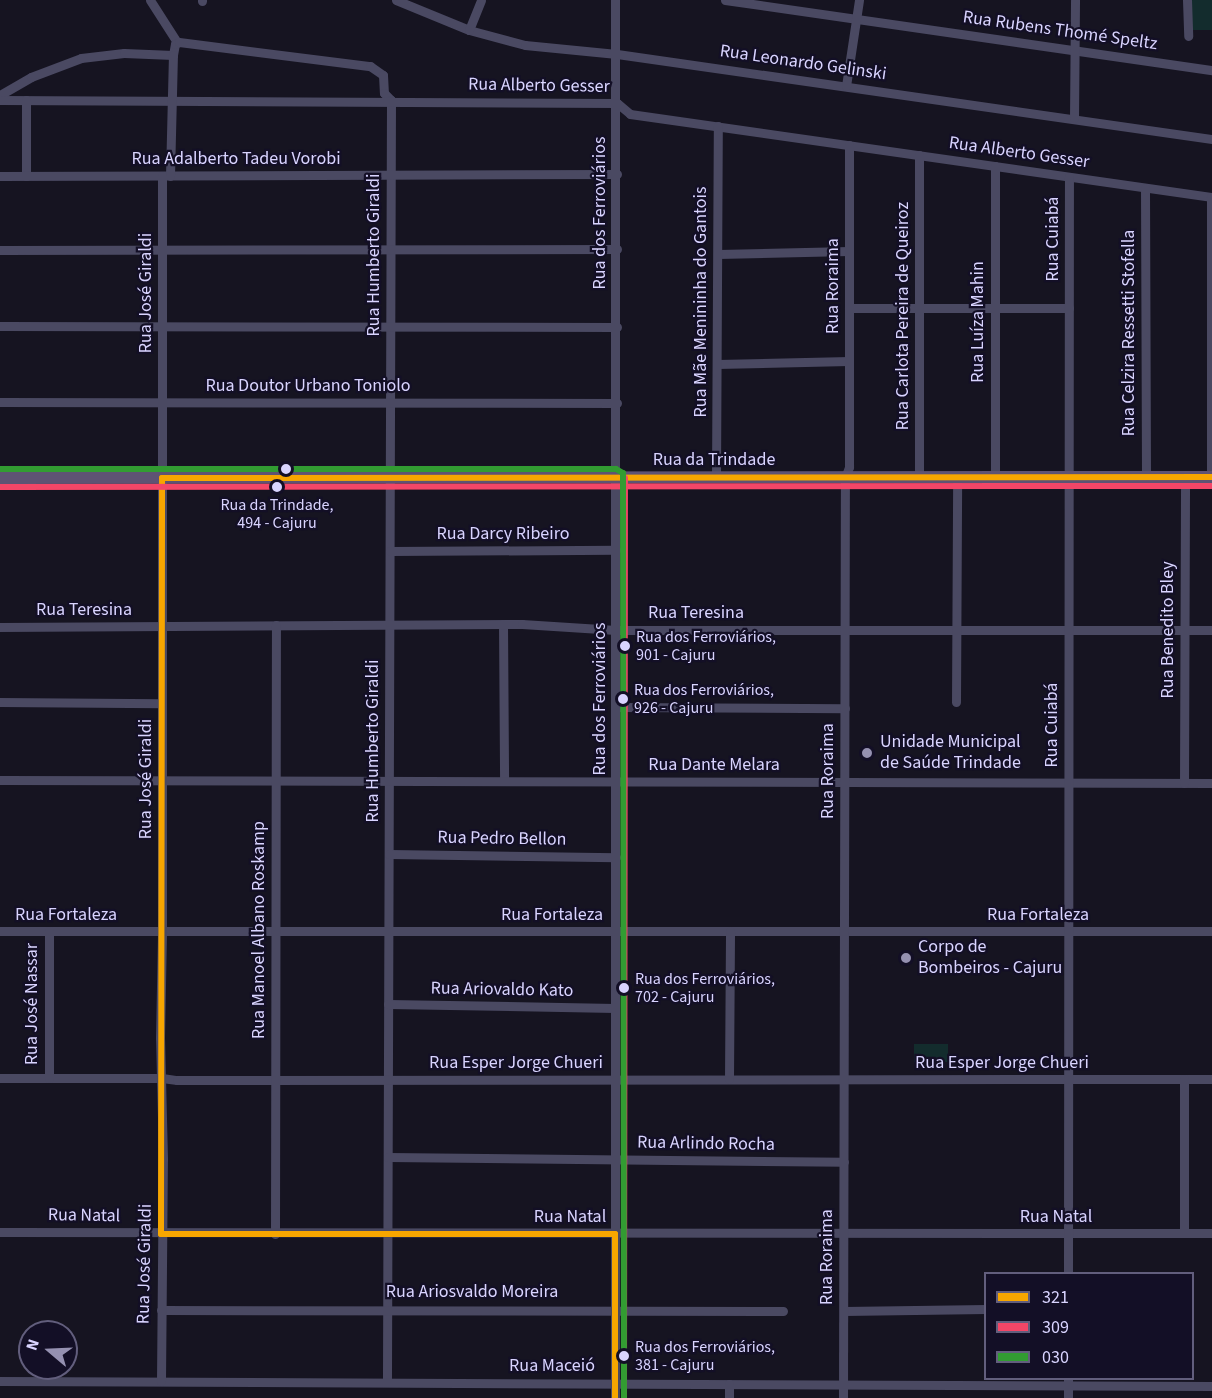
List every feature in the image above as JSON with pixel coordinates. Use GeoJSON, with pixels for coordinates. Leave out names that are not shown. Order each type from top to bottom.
{"type":"FeatureCollection","features":[{"type":"Feature","properties":{"kind":"main road","name":"Rua da Trindade"},"geometry":{"type":"LineString","coordinates":[[0,478],[1211,477]]}},
{"type":"Feature","properties":{"kind":"street"},"geometry":{"type":"LineString","coordinates":[[150,0],[177,42],[370,66],[383,75],[384,93],[391,100]]}},
{"type":"Feature","properties":{"kind":"street","name":"Rua Leonardo Gelinski"},"geometry":{"type":"LineString","coordinates":[[396,0],[470,30],[525,45],[617,54],[1212,139]]}},
{"type":"Feature","properties":{"kind":"street"},"geometry":{"type":"LineString","coordinates":[[470,30],[481,0]]}},
{"type":"Feature","properties":{"kind":"street","name":"Rua dos Ferroviários"},"geometry":{"type":"LineString","coordinates":[[615,0],[617,54],[615,1398]]}},
{"type":"Feature","properties":{"kind":"street","name":"Rua Rubens Thomé Speltz"},"geometry":{"type":"LineString","coordinates":[[725,0],[1212,70]]}},
{"type":"Feature","properties":{"kind":"street"},"geometry":{"type":"LineString","coordinates":[[846,86],[860,0]]}},
{"type":"Feature","properties":{"kind":"street"},"geometry":{"type":"LineString","coordinates":[[1074,118],[1075,0]]}},
{"type":"Feature","properties":{"kind":"street"},"geometry":{"type":"LineString","coordinates":[[1186,0],[1188,36]]}},
{"type":"Feature","properties":{"kind":"street","name":"Rua José Giraldi"},"geometry":{"type":"LineString","coordinates":[[160,1381],[162,250],[173,99],[173,54],[177,42]]}},
{"type":"Feature","properties":{"kind":"street"},"geometry":{"type":"LineString","coordinates":[[0,95],[31,77],[81,58],[124,53],[173,54]]}},
{"type":"Feature","properties":{"kind":"street","name":"Rua Alberto Gesser"},"geometry":{"type":"LineString","coordinates":[[0,100],[391,100],[617,103],[630,114],[1211,197]]}},
{"type":"Feature","properties":{"kind":"street"},"geometry":{"type":"LineString","coordinates":[[26,100],[26,176]]}},
{"type":"Feature","properties":{"kind":"street","name":"Rua Humberto Giraldi"},"geometry":{"type":"LineString","coordinates":[[387,1382],[391,100]]}},
{"type":"Feature","properties":{"kind":"street","name":"Rua Mãe Menininha do Gantois"},"geometry":{"type":"LineString","coordinates":[[716,478],[718,126]]}},
{"type":"Feature","properties":{"kind":"street","name":"Rua Roraima"},"geometry":{"type":"LineString","coordinates":[[843,1398],[845,478],[849,467],[849,145]]}},
{"type":"Feature","properties":{"kind":"street","name":"Rua Carlota Pereira de Queiroz"},"geometry":{"type":"LineString","coordinates":[[919,155],[919,478]]}},
{"type":"Feature","properties":{"kind":"street","name":"Rua Luíza Mahin"},"geometry":{"type":"LineString","coordinates":[[995,166],[995,478]]}},
{"type":"Feature","properties":{"kind":"street","name":"Rua Adalberto Tadeu Vorobi"},"geometry":{"type":"LineString","coordinates":[[0,176],[617,174]]}},
{"type":"Feature","properties":{"kind":"street","name":"Rua Cuiabá"},"geometry":{"type":"LineString","coordinates":[[1068,1272],[1070,177]]}},
{"type":"Feature","properties":{"kind":"street","name":"Rua Celzira Ressetti Stofella"},"geometry":{"type":"LineString","coordinates":[[1145,188],[1146,478]]}},
{"type":"Feature","properties":{"kind":"street"},"geometry":{"type":"LineString","coordinates":[[1211,197],[1211,477]]}},
{"type":"Feature","properties":{"kind":"street"},"geometry":{"type":"LineString","coordinates":[[0,250],[617,249]]}},
{"type":"Feature","properties":{"kind":"street"},"geometry":{"type":"LineString","coordinates":[[718,254],[849,251]]}},
{"type":"Feature","properties":{"kind":"street"},"geometry":{"type":"LineString","coordinates":[[849,308],[1070,308]]}},
{"type":"Feature","properties":{"kind":"street"},"geometry":{"type":"LineString","coordinates":[[0,326],[617,327]]}},
{"type":"Feature","properties":{"kind":"street"},"geometry":{"type":"LineString","coordinates":[[717,363],[849,361]]}},
{"type":"Feature","properties":{"kind":"street","name":"Rua Doutor Urbano Toniolo"},"geometry":{"type":"LineString","coordinates":[[0,402],[616,403]]}},
{"type":"Feature","properties":{"kind":"street","name":"Rua Benedito Bley"},"geometry":{"type":"LineString","coordinates":[[1184,783],[1185,477]]}},
{"type":"Feature","properties":{"kind":"street"},"geometry":{"type":"LineString","coordinates":[[956,702],[957,478]]}},
{"type":"Feature","properties":{"kind":"street","name":"Rua Darcy Ribeiro"},"geometry":{"type":"LineString","coordinates":[[390,551],[616,550]]}},
{"type":"Feature","properties":{"kind":"street"},"geometry":{"type":"LineString","coordinates":[[503,624],[504,781]]}},
{"type":"Feature","properties":{"kind":"street","name":"Rua Teresina"},"geometry":{"type":"LineString","coordinates":[[0,627],[503,624],[616,630],[1212,630]]}},
{"type":"Feature","properties":{"kind":"street","name":"Rua Manoel Albano Roskamp"},"geometry":{"type":"LineString","coordinates":[[275,1234],[276,625]]}},
{"type":"Feature","properties":{"kind":"street"},"geometry":{"type":"LineString","coordinates":[[0,702],[162,702]]}},
{"type":"Feature","properties":{"kind":"street"},"geometry":{"type":"LineString","coordinates":[[616,707],[845,708]]}},
{"type":"Feature","properties":{"kind":"street","name":"Rua Dante Melara"},"geometry":{"type":"LineString","coordinates":[[0,780],[1212,783]]}},
{"type":"Feature","properties":{"kind":"street","name":"Rua Pedro Bellon"},"geometry":{"type":"LineString","coordinates":[[389,854],[616,857]]}},
{"type":"Feature","properties":{"kind":"street","name":"Rua Fortaleza"},"geometry":{"type":"LineString","coordinates":[[0,931],[1212,931]]}},
{"type":"Feature","properties":{"kind":"street","name":"Rua José Nassar"},"geometry":{"type":"LineString","coordinates":[[49,931],[49,1078]]}},
{"type":"Feature","properties":{"kind":"street"},"geometry":{"type":"LineString","coordinates":[[729,1079],[730,931]]}},
{"type":"Feature","properties":{"kind":"street","name":"Rua Ariovaldo Kato"},"geometry":{"type":"LineString","coordinates":[[388,1004],[615,1008]]}},
{"type":"Feature","properties":{"kind":"street","name":"Rua Esper Jorge Chueri"},"geometry":{"type":"LineString","coordinates":[[0,1078],[1212,1079]]}},
{"type":"Feature","properties":{"kind":"street"},"geometry":{"type":"LineString","coordinates":[[1184,1079],[1184,1233]]}},
{"type":"Feature","properties":{"kind":"street","name":"Rua Arlindo Rocha"},"geometry":{"type":"LineString","coordinates":[[388,1157],[844,1162]]}},
{"type":"Feature","properties":{"kind":"street","name":"Rua Natal"},"geometry":{"type":"LineString","coordinates":[[0,1232],[161,1234],[1212,1233]]}},
{"type":"Feature","properties":{"kind":"street","name":"Rua Ariosvaldo Moreira"},"geometry":{"type":"LineString","coordinates":[[161,1310],[387,1308],[783,1311]]}},
{"type":"Feature","properties":{"kind":"street"},"geometry":{"type":"LineString","coordinates":[[844,1311],[984,1309]]}},
{"type":"Feature","properties":{"kind":"street","name":"Rua Maceió"},"geometry":{"type":"LineString","coordinates":[[0,1381],[729,1384],[1068,1382],[1212,1386]]}},
{"type":"Feature","properties":{"kind":"street"},"geometry":{"type":"LineString","coordinates":[[1068,1382],[1068,1398]]}},
{"type":"Feature","properties":{"kind":"street"},"geometry":{"type":"LineString","coordinates":[[729,1384],[729,1398]]}},
{"type":"Feature","properties":{"kind":"green space"},"geometry":{"type":"Polygon","coordinates":[[[1192,0],[1212,0],[1212,30],[1192,30],[1192,0]]]}},
{"type":"Feature","properties":{"kind":"green space"},"geometry":{"type":"Polygon","coordinates":[[[914,1044],[948,1044],[948,1062],[914,1062],[914,1044]]]}},
{"type":"Feature","properties":{"kind":"transit line","name":"030"},"geometry":{"type":"LineString","coordinates":[[0,469],[616,469],[623,473],[624,1398]]}},
{"type":"Feature","properties":{"kind":"transit line","name":"321"},"geometry":{"type":"LineString","coordinates":[[615,1398],[615,1234],[161,1234],[162,478],[1212,477]]}},
{"type":"Feature","properties":{"kind":"transit line","name":"309"},"geometry":{"type":"LineString","coordinates":[[624,1398],[625,478]]}},
{"type":"Feature","properties":{"kind":"transit line","name":"309"},"geometry":{"type":"LineString","coordinates":[[0,487],[1212,486]]}},
{"type":"Feature","properties":{"kind":"place","name":"Rua da Trindade, 494 - Cajuru"},"geometry":{"type":"Point","coordinates":[277,487]}},
{"type":"Feature","properties":{"kind":"place","name":"Rua dos Ferroviários, 901 - Cajuru"},"geometry":{"type":"Point","coordinates":[625,646]}},
{"type":"Feature","properties":{"kind":"place","name":"Rua dos Ferroviários, 926 - Cajuru"},"geometry":{"type":"Point","coordinates":[623,699]}},
{"type":"Feature","properties":{"kind":"place","name":"Unidade Municipal de Saúde Trindade"},"geometry":{"type":"Point","coordinates":[867,753]}},
{"type":"Feature","properties":{"kind":"place","name":"Corpo de Bombeiros - Cajuru"},"geometry":{"type":"Point","coordinates":[906,958]}},
{"type":"Feature","properties":{"kind":"place","name":"Rua dos Ferroviários, 702 - Cajuru"},"geometry":{"type":"Point","coordinates":[624,988]}},
{"type":"Feature","properties":{"kind":"place","name":"Rua dos Ferroviários, 381 - Cajuru"},"geometry":{"type":"Point","coordinates":[624,1356]}}]}
